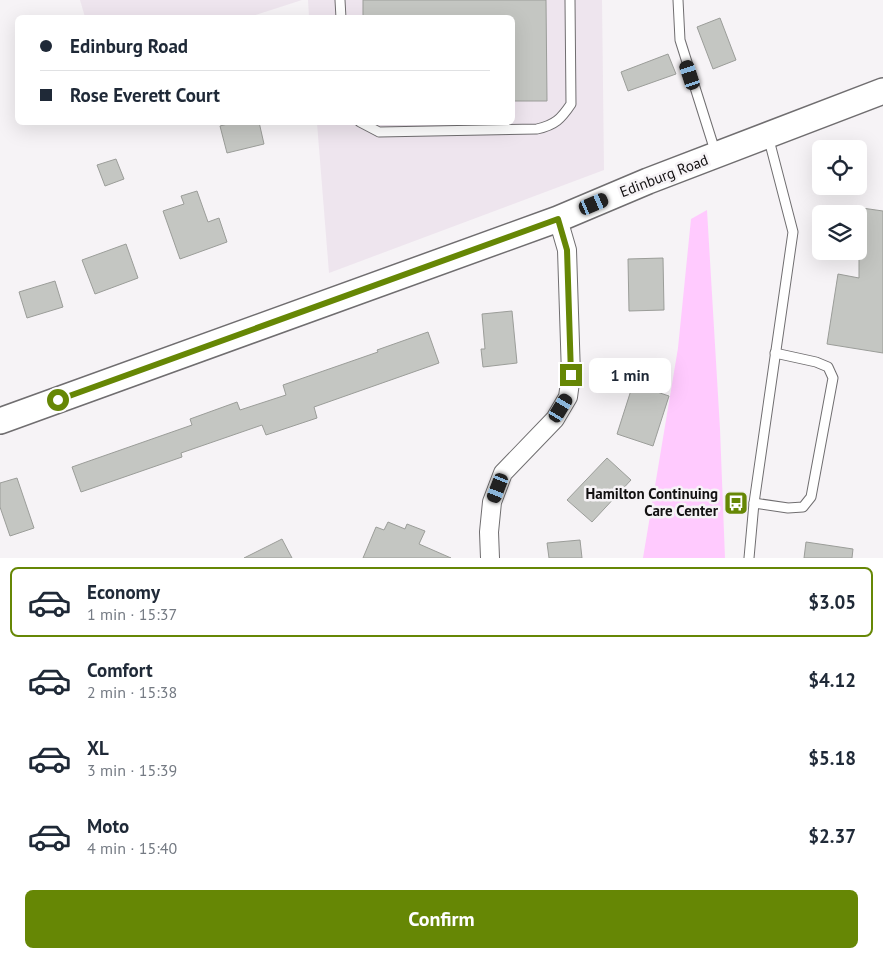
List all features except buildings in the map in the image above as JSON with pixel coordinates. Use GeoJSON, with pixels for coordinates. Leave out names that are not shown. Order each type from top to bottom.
{"type":"FeatureCollection","features":[{"type":"Feature","properties":{"kind":"main road","name":"Edinburg Road"},"geometry":{"type":"LineString","coordinates":[[0,421],[558,219],[648,181],[883,91]]}},
{"type":"Feature","properties":{"kind":"main road","name":"Edinburg Road"},"geometry":{"type":"LineString","coordinates":[[820,116],[883,101]]}},
{"type":"Feature","properties":{"kind":"street"},"geometry":{"type":"LineString","coordinates":[[490,558],[489,532],[492,502],[503,473],[555,419],[568,397],[571,375],[567,250],[558,219]]}},
{"type":"Feature","properties":{"kind":"lane"},"geometry":{"type":"LineString","coordinates":[[340,0],[341,15]]}},
{"type":"Feature","properties":{"kind":"lane"},"geometry":{"type":"LineString","coordinates":[[366,125],[379,132],[537,130],[551,126],[565,113],[571,104],[570,0]]}},
{"type":"Feature","properties":{"kind":"lane"},"geometry":{"type":"LineString","coordinates":[[678,0],[680,40],[716,156]]}},
{"type":"Feature","properties":{"kind":"lane"},"geometry":{"type":"LineString","coordinates":[[750,558],[754,503],[793,232],[768,136]]}},
{"type":"Feature","properties":{"kind":"lane"},"geometry":{"type":"LineString","coordinates":[[754,503],[788,508],[802,507],[811,498],[833,378],[828,367],[816,362],[775,353]]}},
{"type":"Feature","properties":{"kind":"shaded area"},"geometry":{"type":"Polygon","coordinates":[[[80,0],[302,0],[255,15],[84,15],[80,0]]]}},
{"type":"Feature","properties":{"kind":"shaded area"},"geometry":{"type":"Polygon","coordinates":[[[308,0],[602,0],[604,170],[329,273],[317,125],[515,125],[515,15],[309,15],[308,0]]]}},
{"type":"Feature","properties":{"kind":"shaded area"},"geometry":{"type":"Polygon","coordinates":[[[707,210],[720,429],[725,558],[643,558],[678,348],[691,219],[707,210]]]}},
{"type":"Feature","properties":{"kind":"place","name":"Hamilton Continuing Care Center"},"geometry":{"type":"Point","coordinates":[736,503]}},
{"type":"Feature","properties":{"kind":"route"},"geometry":{"type":"LineString","coordinates":[[58,400],[558,219],[567,250],[571,375]]}}]}
